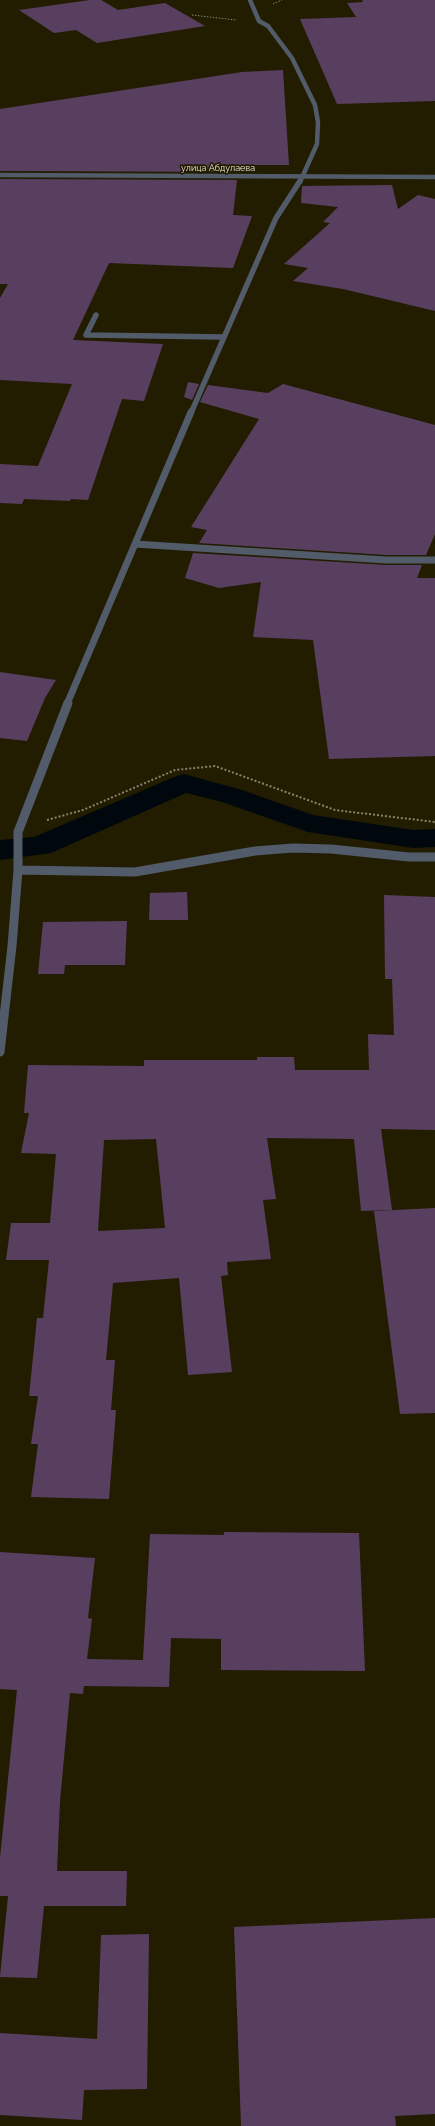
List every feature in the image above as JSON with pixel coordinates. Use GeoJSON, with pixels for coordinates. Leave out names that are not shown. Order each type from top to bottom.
{"type":"FeatureCollection","features":[{"type":"Feature","properties":{"kind":"street"},"geometry":{"type":"LineString","coordinates":[[0,1052],[18,870],[17,856],[19,830],[22,818],[79,675],[223,337],[276,218],[304,176],[317,144],[318,122],[315,105],[292,58],[268,26],[259,21],[250,0]]}},
{"type":"Feature","properties":{"kind":"street","name":"улица Абдулаева"},"geometry":{"type":"LineString","coordinates":[[0,175],[435,177]]}},
{"type":"Feature","properties":{"kind":"street"},"geometry":{"type":"LineString","coordinates":[[96,315],[86,335],[223,337]]}},
{"type":"Feature","properties":{"kind":"street"},"geometry":{"type":"LineString","coordinates":[[135,544],[378,559],[435,560]]}},
{"type":"Feature","properties":{"kind":"street"},"geometry":{"type":"LineString","coordinates":[[18,870],[135,872],[255,851],[293,848],[331,849],[409,857],[435,856]]}},
{"type":"Feature","properties":{"kind":"path"},"geometry":{"type":"LineString","coordinates":[[192,15],[222,19],[259,21]]}},
{"type":"Feature","properties":{"kind":"path"},"geometry":{"type":"LineString","coordinates":[[19,830],[83,810],[175,770],[215,766],[335,810],[435,822]]}},
{"type":"Feature","properties":{"kind":"building"},"geometry":{"type":"Polygon","coordinates":[[[90,0],[101,0],[118,10],[165,3],[205,26],[97,43],[76,30],[54,33],[19,10],[90,0]]]}},
{"type":"Feature","properties":{"kind":"building"},"geometry":{"type":"Polygon","coordinates":[[[362,0],[435,0],[435,101],[337,104],[300,19],[356,17],[347,3],[363,2],[362,0]]]}},
{"type":"Feature","properties":{"kind":"building"},"geometry":{"type":"Polygon","coordinates":[[[283,70],[289,165],[239,165],[238,172],[0,171],[0,109],[242,72],[283,70]]]}},
{"type":"Feature","properties":{"kind":"building"},"geometry":{"type":"Polygon","coordinates":[[[0,179],[237,180],[233,215],[252,216],[233,268],[109,263],[73,340],[163,344],[144,401],[122,399],[88,500],[71,499],[70,501],[24,499],[22,504],[0,503],[0,464],[38,466],[72,384],[0,380],[0,298],[8,284],[0,284],[0,179]]]}},
{"type":"Feature","properties":{"kind":"building"},"geometry":{"type":"Polygon","coordinates":[[[392,185],[398,209],[418,195],[435,199],[435,311],[343,289],[293,281],[308,268],[284,264],[330,223],[323,222],[338,207],[301,203],[302,186],[392,185]]]}},
{"type":"Feature","properties":{"kind":"building"},"geometry":{"type":"Polygon","coordinates":[[[188,382],[199,384],[192,400],[184,397],[188,382]]]}},
{"type":"Feature","properties":{"kind":"building"},"geometry":{"type":"Polygon","coordinates":[[[283,384],[435,425],[435,534],[426,555],[386,555],[199,543],[207,530],[191,527],[259,419],[200,402],[208,385],[268,393],[283,384]]]}},
{"type":"Feature","properties":{"kind":"building"},"geometry":{"type":"Polygon","coordinates":[[[193,553],[386,565],[422,565],[417,578],[435,578],[435,756],[329,759],[313,640],[253,637],[261,582],[219,588],[185,578],[193,553]]]}},
{"type":"Feature","properties":{"kind":"building"},"geometry":{"type":"Polygon","coordinates":[[[0,672],[56,680],[45,698],[27,741],[0,738],[0,672]]]}},
{"type":"Feature","properties":{"kind":"building"},"geometry":{"type":"Polygon","coordinates":[[[187,892],[188,920],[149,920],[150,893],[187,892]]]}},
{"type":"Feature","properties":{"kind":"building"},"geometry":{"type":"Polygon","coordinates":[[[384,895],[435,897],[435,1130],[381,1129],[392,1210],[361,1211],[354,1139],[267,1138],[276,1199],[263,1200],[271,1259],[227,1262],[228,1275],[221,1276],[232,1372],[188,1375],[179,1278],[113,1283],[106,1360],[115,1360],[111,1410],[116,1410],[109,1499],[31,1497],[38,1444],[31,1444],[38,1396],[29,1396],[37,1318],[43,1318],[49,1260],[6,1260],[11,1223],[50,1223],[56,1154],[21,1153],[29,1113],[24,1113],[28,1065],[144,1066],[144,1060],[257,1060],[257,1057],[294,1057],[295,1070],[369,1070],[368,1034],[394,1035],[392,979],[385,979],[384,895]],[[156,1139],[104,1140],[98,1231],[165,1228],[156,1139]]]}},
{"type":"Feature","properties":{"kind":"building"},"geometry":{"type":"Polygon","coordinates":[[[127,921],[125,965],[65,965],[64,974],[38,974],[43,922],[127,921]]]}},
{"type":"Feature","properties":{"kind":"building"},"geometry":{"type":"Polygon","coordinates":[[[435,1208],[435,1413],[400,1414],[374,1211],[435,1208]]]}},
{"type":"Feature","properties":{"kind":"building"},"geometry":{"type":"Polygon","coordinates":[[[224,1532],[359,1533],[365,1671],[221,1670],[221,1639],[171,1638],[169,1687],[84,1686],[83,1694],[70,1693],[60,1801],[57,1871],[127,1871],[126,1906],[44,1906],[37,1978],[0,1977],[8,1896],[0,1896],[0,1858],[17,1690],[0,1689],[0,1552],[95,1558],[88,1618],[92,1619],[87,1659],[143,1660],[150,1534],[224,1535],[224,1532]]]}},
{"type":"Feature","properties":{"kind":"building"},"geometry":{"type":"Polygon","coordinates":[[[435,1918],[435,2114],[395,2116],[396,2126],[241,2126],[234,1927],[435,1918]]]}},
{"type":"Feature","properties":{"kind":"building"},"geometry":{"type":"Polygon","coordinates":[[[149,1934],[147,2089],[84,2090],[82,2120],[0,2115],[0,2033],[97,2039],[101,1935],[149,1934]]]}},
{"type":"Feature","properties":{"kind":"waterway"},"geometry":{"type":"LineString","coordinates":[[0,850],[40,846],[184,783],[232,796],[308,823],[413,839],[435,838]]}}]}
